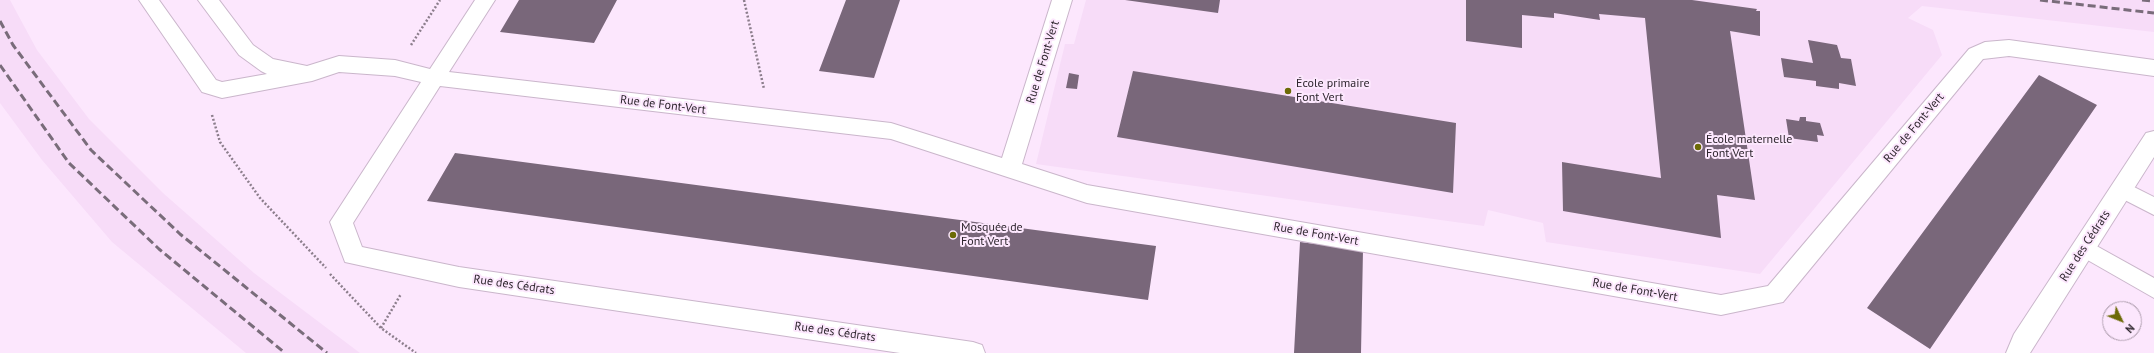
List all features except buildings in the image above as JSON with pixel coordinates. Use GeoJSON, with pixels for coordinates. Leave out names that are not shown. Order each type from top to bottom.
{"type":"FeatureCollection","features":[{"type":"Feature","properties":{"kind":"street","name":"Rue de Font-Vert"},"geometry":{"type":"LineString","coordinates":[[149,0],[209,86],[222,90],[312,73],[339,64],[395,68],[436,78],[891,131],[1087,194],[1721,305],[1775,296],[1976,54],[1985,50],[2009,48],[2153,71]]}},
{"type":"Feature","properties":{"kind":"street"},"geometry":{"type":"LineString","coordinates":[[208,0],[246,50],[268,66],[312,73]]}},
{"type":"Feature","properties":{"kind":"street","name":"Rue des Cédrats"},"geometry":{"type":"LineString","coordinates":[[485,0],[436,78],[341,222],[353,255],[416,269],[467,278],[973,353]]}},
{"type":"Feature","properties":{"kind":"street","name":"Rue de Font-Vert"},"geometry":{"type":"LineString","coordinates":[[1010,169],[1062,0]]}},
{"type":"Feature","properties":{"kind":"street","name":"Rue des Cédrats"},"geometry":{"type":"LineString","coordinates":[[2018,353],[2023,342],[2154,138]]}},
{"type":"Feature","properties":{"kind":"lane"},"geometry":{"type":"LineString","coordinates":[[2122,189],[2154,207]]}},
{"type":"Feature","properties":{"kind":"lane"},"geometry":{"type":"LineString","coordinates":[[2084,248],[2154,289]]}},
{"type":"Feature","properties":{"kind":"path"},"geometry":{"type":"LineString","coordinates":[[395,68],[440,0]]}},
{"type":"Feature","properties":{"kind":"path"},"geometry":{"type":"LineString","coordinates":[[744,0],[771,118]]}},
{"type":"Feature","properties":{"kind":"path"},"geometry":{"type":"LineString","coordinates":[[210,108],[220,142],[260,198],[381,328],[416,353]]}},
{"type":"Feature","properties":{"kind":"path"},"geometry":{"type":"LineString","coordinates":[[381,328],[416,269]]}},
{"type":"Feature","properties":{"kind":"shaded area"},"geometry":{"type":"Polygon","coordinates":[[[0,0],[10,0],[37,50],[89,119],[163,193],[254,273],[360,353],[246,353],[112,242],[42,160],[0,103],[0,0]]]}},
{"type":"Feature","properties":{"kind":"shaded area"},"geometry":{"type":"Polygon","coordinates":[[[1086,0],[2154,0],[2154,32],[1922,6],[1908,18],[1933,30],[1942,55],[1760,274],[1546,242],[1543,223],[1488,210],[1484,226],[1036,164],[1065,44],[1074,44],[1086,0]]]}},
{"type":"Feature","properties":{"kind":"railway"},"geometry":{"type":"LineString","coordinates":[[2040,0],[2154,13]]}},
{"type":"Feature","properties":{"kind":"railway"},"geometry":{"type":"LineString","coordinates":[[2142,0],[2154,1]]}},
{"type":"Feature","properties":{"kind":"railway"},"geometry":{"type":"LineString","coordinates":[[0,21],[13,45],[91,150],[180,234],[327,353]]}},
{"type":"Feature","properties":{"kind":"railway"},"geometry":{"type":"LineString","coordinates":[[0,65],[69,163],[159,249],[285,353]]}},
{"type":"Feature","properties":{"kind":"place","name":"École primaire Font Vert"},"geometry":{"type":"Point","coordinates":[1288,91]}},
{"type":"Feature","properties":{"kind":"place","name":"École maternelle Font Vert"},"geometry":{"type":"Point","coordinates":[1698,147]}},
{"type":"Feature","properties":{"kind":"place","name":"Mosquée de Font Vert"},"geometry":{"type":"Point","coordinates":[953,235]}}]}
